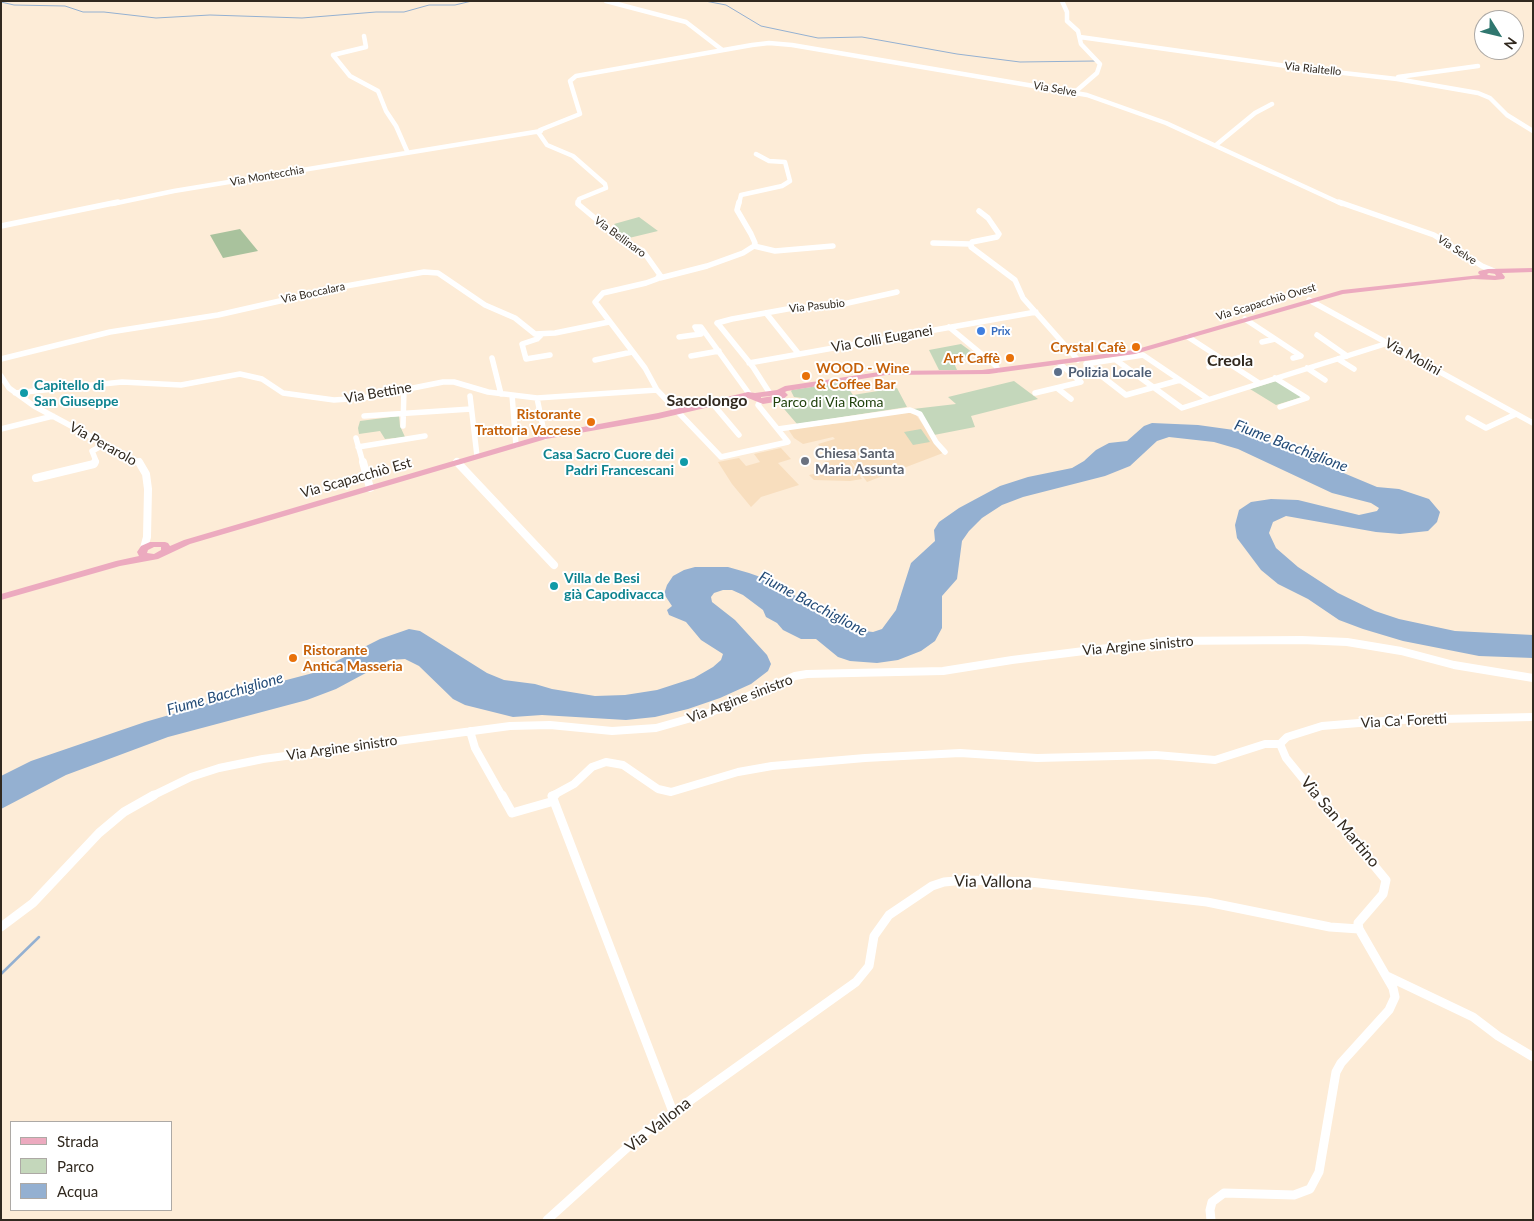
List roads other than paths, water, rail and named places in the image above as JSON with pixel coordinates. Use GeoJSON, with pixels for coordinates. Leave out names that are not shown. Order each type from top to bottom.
{"type":"FeatureCollection","features":[{"type":"Feature","properties":{"kind":"main road","name":"Via Scapacchiò Ovest"},"geometry":{"type":"LineString","coordinates":[[1057,363],[1128,356],[1245,319],[1348,291],[1473,277],[1489,272],[1533,270]]}},
{"type":"Feature","properties":{"kind":"main road"},"geometry":{"type":"LineString","coordinates":[[982,372],[1057,363]]}},
{"type":"Feature","properties":{"kind":"main road"},"geometry":{"type":"LineString","coordinates":[[755,397],[768,392],[779,392],[820,383],[886,373],[1022,371],[1057,363]]}},
{"type":"Feature","properties":{"kind":"main road"},"geometry":{"type":"LineString","coordinates":[[755,397],[782,398],[784,394],[779,392]]}},
{"type":"Feature","properties":{"kind":"main road","name":"Via Scapacchiò Est"},"geometry":{"type":"LineString","coordinates":[[119,563],[138,554],[149,545],[162,547],[187,542],[545,437],[712,403],[755,397]]}},
{"type":"Feature","properties":{"kind":"main road","name":"Via Scapacchiò Est"},"geometry":{"type":"LineString","coordinates":[[1,597],[119,563],[152,557],[162,547]]}},
{"type":"Feature","properties":{"kind":"main road"},"geometry":{"type":"LineString","coordinates":[[143,549],[143,555],[152,557]]}},
{"type":"Feature","properties":{"kind":"street"},"geometry":{"type":"LineString","coordinates":[[606,1],[686,22],[721,49]]}},
{"type":"Feature","properties":{"kind":"street"},"geometry":{"type":"LineString","coordinates":[[1062,1],[1067,12],[1067,21],[1077,29],[1084,47],[1099,62],[1101,67],[1098,73],[1075,92]]}},
{"type":"Feature","properties":{"kind":"street"},"geometry":{"type":"LineString","coordinates":[[364,36],[366,47],[334,55],[350,76],[378,91],[386,111],[396,126],[407,151]]}},
{"type":"Feature","properties":{"kind":"street","name":"Via Rialtello"},"geometry":{"type":"LineString","coordinates":[[1080,37],[1308,69],[1397,79],[1484,95],[1507,115],[1533,131]]}},
{"type":"Feature","properties":{"kind":"street","name":"Via Selve"},"geometry":{"type":"LineString","coordinates":[[721,49],[762,44],[792,45],[1075,92],[1156,119],[1216,145],[1327,198],[1434,236],[1489,272]]}},
{"type":"Feature","properties":{"kind":"street"},"geometry":{"type":"LineString","coordinates":[[538,131],[580,114],[580,107],[571,83],[573,77],[721,49]]}},
{"type":"Feature","properties":{"kind":"street"},"geometry":{"type":"LineString","coordinates":[[1397,79],[1401,76],[1478,66]]}},
{"type":"Feature","properties":{"kind":"street"},"geometry":{"type":"LineString","coordinates":[[1216,145],[1255,113],[1272,104]]}},
{"type":"Feature","properties":{"kind":"street","name":"Via Montecchia"},"geometry":{"type":"LineString","coordinates":[[1,226],[165,192],[538,131]]}},
{"type":"Feature","properties":{"kind":"street","name":"Via Bellinaro"},"geometry":{"type":"LineString","coordinates":[[538,131],[547,145],[574,156],[605,184],[606,188],[578,199],[578,204],[621,240],[643,251],[656,267],[660,278]]}},
{"type":"Feature","properties":{"kind":"street"},"geometry":{"type":"LineString","coordinates":[[754,246],[755,243],[751,234],[737,210],[741,195],[782,186],[790,181],[785,162],[768,161],[756,154]]}},
{"type":"Feature","properties":{"kind":"street"},"geometry":{"type":"LineString","coordinates":[[933,243],[970,244],[997,237],[999,234],[988,218],[979,211]]}},
{"type":"Feature","properties":{"kind":"street"},"geometry":{"type":"LineString","coordinates":[[970,244],[975,251],[1015,280],[1023,298],[1073,361]]}},
{"type":"Feature","properties":{"kind":"street"},"geometry":{"type":"LineString","coordinates":[[702,332],[755,397],[758,405],[788,442],[721,457],[657,390],[645,368],[595,304],[595,299],[599,295],[707,266],[743,253],[754,246],[776,251],[833,246]]}},
{"type":"Feature","properties":{"kind":"street","name":"Via Boccalara"},"geometry":{"type":"LineString","coordinates":[[1,359],[110,332],[218,315],[346,286],[430,271],[438,273],[485,305],[515,318],[529,331],[541,335]]}},
{"type":"Feature","properties":{"kind":"street","name":"Via Pasubio"},"geometry":{"type":"LineString","coordinates":[[679,336],[702,332],[719,325],[717,323],[721,321],[793,308],[830,307],[897,292]]}},
{"type":"Feature","properties":{"kind":"street","name":"Via Molini"},"geometry":{"type":"LineString","coordinates":[[1310,300],[1533,423]]}},
{"type":"Feature","properties":{"kind":"street","name":"Via Colli Euganei"},"geometry":{"type":"LineString","coordinates":[[751,363],[770,358],[1036,312]]}},
{"type":"Feature","properties":{"kind":"street","name":"Via Pasubio"},"geometry":{"type":"LineString","coordinates":[[766,314],[798,354]]}},
{"type":"Feature","properties":{"kind":"street"},"geometry":{"type":"LineString","coordinates":[[1245,319],[1301,356],[1293,358]]}},
{"type":"Feature","properties":{"kind":"street"},"geometry":{"type":"LineString","coordinates":[[550,355],[526,359],[522,344],[537,339],[541,335],[609,322]]}},
{"type":"Feature","properties":{"kind":"street"},"geometry":{"type":"LineString","coordinates":[[719,325],[751,363],[768,392]]}},
{"type":"Feature","properties":{"kind":"street","name":"Via Colli Euganei"},"geometry":{"type":"LineString","coordinates":[[949,327],[996,366],[998,370]]}},
{"type":"Feature","properties":{"kind":"street"},"geometry":{"type":"LineString","coordinates":[[1317,334],[1316,336],[1347,356]]}},
{"type":"Feature","properties":{"kind":"street"},"geometry":{"type":"LineString","coordinates":[[1188,337],[1259,383]]}},
{"type":"Feature","properties":{"kind":"street"},"geometry":{"type":"LineString","coordinates":[[1262,342],[1275,339]]}},
{"type":"Feature","properties":{"kind":"street"},"geometry":{"type":"LineString","coordinates":[[1116,360],[1182,408],[1388,343]]}},
{"type":"Feature","properties":{"kind":"street"},"geometry":{"type":"LineString","coordinates":[[595,360],[632,352]]}},
{"type":"Feature","properties":{"kind":"street"},"geometry":{"type":"LineString","coordinates":[[691,356],[719,352]]}},
{"type":"Feature","properties":{"kind":"street"},"geometry":{"type":"LineString","coordinates":[[1180,380],[1126,395],[1086,364],[1097,360],[1116,360],[1142,354],[1208,399]]}},
{"type":"Feature","properties":{"kind":"street"},"geometry":{"type":"LineString","coordinates":[[1209,367],[1244,356]]}},
{"type":"Feature","properties":{"kind":"street"},"geometry":{"type":"LineString","coordinates":[[492,358],[501,394]]}},
{"type":"Feature","properties":{"kind":"street"},"geometry":{"type":"LineString","coordinates":[[751,363],[770,358]]}},
{"type":"Feature","properties":{"kind":"street"},"geometry":{"type":"LineString","coordinates":[[1338,359],[1354,369]]}},
{"type":"Feature","properties":{"kind":"street"},"geometry":{"type":"LineString","coordinates":[[1035,393],[1080,382],[1057,363]]}},
{"type":"Feature","properties":{"kind":"street"},"geometry":{"type":"LineString","coordinates":[[1307,368],[1326,380]]}},
{"type":"Feature","properties":{"kind":"street","name":"Via Bettine"},"geometry":{"type":"LineString","coordinates":[[15,393],[122,382],[180,385],[240,374],[262,379],[283,393],[334,400],[363,398],[447,382],[512,396],[536,398],[657,390]]}},
{"type":"Feature","properties":{"kind":"street","name":"Via Perarolo"},"geometry":{"type":"LineString","coordinates":[[1,376],[15,393],[34,406],[132,458],[143,468],[148,489],[147,536],[143,549]]}},
{"type":"Feature","properties":{"kind":"street"},"geometry":{"type":"LineString","coordinates":[[1275,378],[1307,398],[1280,407]]}},
{"type":"Feature","properties":{"kind":"street"},"geometry":{"type":"LineString","coordinates":[[1057,388],[1071,399]]}},
{"type":"Feature","properties":{"kind":"street"},"geometry":{"type":"LineString","coordinates":[[403,426],[404,389]]}},
{"type":"Feature","properties":{"kind":"street"},"geometry":{"type":"LineString","coordinates":[[470,396],[477,456]]}},
{"type":"Feature","properties":{"kind":"street"},"geometry":{"type":"LineString","coordinates":[[512,396],[516,445]]}},
{"type":"Feature","properties":{"kind":"street"},"geometry":{"type":"LineString","coordinates":[[536,398],[545,437]]}},
{"type":"Feature","properties":{"kind":"street"},"geometry":{"type":"LineString","coordinates":[[712,403],[739,435]]}},
{"type":"Feature","properties":{"kind":"street"},"geometry":{"type":"LineString","coordinates":[[364,416],[471,409]]}},
{"type":"Feature","properties":{"kind":"street"},"geometry":{"type":"LineString","coordinates":[[778,430],[794,426],[910,410],[920,414],[936,442],[945,452]]}},
{"type":"Feature","properties":{"kind":"street"},"geometry":{"type":"LineString","coordinates":[[1468,418],[1486,428],[1516,414]]}},
{"type":"Feature","properties":{"kind":"street","name":"Via Perarolo"},"geometry":{"type":"LineString","coordinates":[[1,429],[53,416]]}},
{"type":"Feature","properties":{"kind":"street"},"geometry":{"type":"LineString","coordinates":[[358,447],[425,436]]}},
{"type":"Feature","properties":{"kind":"street"},"geometry":{"type":"LineString","coordinates":[[356,438],[370,488]]}},
{"type":"Feature","properties":{"kind":"street"},"geometry":{"type":"LineString","coordinates":[[36,478],[94,464],[96,461],[92,451],[105,444]]}},
{"type":"Feature","properties":{"kind":"street"},"geometry":{"type":"LineString","coordinates":[[457,462],[554,565]]}},
{"type":"Feature","properties":{"kind":"street"},"geometry":{"type":"LineString","coordinates":[[147,536],[162,547]]}},
{"type":"Feature","properties":{"kind":"street","name":"Via Argine sinistro"},"geometry":{"type":"LineString","coordinates":[[1,928],[33,903],[99,833],[145,799],[191,777],[219,768],[263,759],[470,731],[550,725],[612,731],[656,728],[709,713],[795,676],[807,674],[943,671],[1012,660],[1172,641],[1302,640],[1347,642],[1402,651],[1454,665],[1533,678]]}},
{"type":"Feature","properties":{"kind":"street","name":"Via Ca' Foretti"},"geometry":{"type":"LineString","coordinates":[[1280,744],[1287,737],[1322,726],[1396,720],[1533,717]]}},
{"type":"Feature","properties":{"kind":"street"},"geometry":{"type":"LineString","coordinates":[[470,731],[476,748],[512,813],[554,800]]}},
{"type":"Feature","properties":{"kind":"street"},"geometry":{"type":"LineString","coordinates":[[673,1112],[552,796],[574,784],[592,767],[606,762],[623,765],[658,789],[671,792],[738,772],[772,766],[864,758],[960,753],[1015,758],[1156,755],[1215,760],[1265,744],[1280,744]]}},
{"type":"Feature","properties":{"kind":"street","name":"Via San Martino"},"geometry":{"type":"LineString","coordinates":[[1280,744],[1286,758],[1386,880],[1383,894],[1358,923],[1359,929]]}},
{"type":"Feature","properties":{"kind":"street","name":"Via Vallona"},"geometry":{"type":"LineString","coordinates":[[547,1220],[639,1137],[856,982],[869,966],[874,936],[889,915],[932,886],[944,882],[966,880],[1030,882],[1207,902],[1330,927],[1359,929]]}},
{"type":"Feature","properties":{"kind":"street"},"geometry":{"type":"LineString","coordinates":[[1211,1220],[1210,1210],[1212,1202],[1224,1193],[1294,1195],[1310,1189],[1315,1182],[1319,1172],[1336,1072],[1341,1063],[1368,1035],[1393,1003],[1395,997],[1387,976],[1359,929]]}},
{"type":"Feature","properties":{"kind":"street"},"geometry":{"type":"LineString","coordinates":[[1387,976],[1473,1017],[1498,1036],[1533,1057]]}},
{"type":"Feature","properties":{"kind":"water"},"geometry":{"type":"Polygon","coordinates":[[[1152,423],[1198,425],[1234,430],[1255,436],[1377,487],[1399,489],[1429,499],[1440,512],[1437,522],[1428,531],[1400,534],[1376,532],[1286,516],[1273,522],[1269,533],[1276,548],[1298,567],[1338,593],[1375,611],[1399,619],[1455,631],[1533,635],[1533,658],[1479,656],[1403,641],[1339,620],[1308,599],[1278,584],[1261,570],[1237,538],[1235,525],[1239,510],[1251,502],[1271,499],[1298,500],[1359,515],[1377,511],[1379,508],[1371,503],[1332,493],[1238,449],[1214,442],[1169,437],[1157,441],[1130,466],[1105,476],[1023,497],[1002,505],[982,518],[962,541],[957,579],[942,596],[942,628],[935,641],[921,651],[898,660],[877,663],[850,661],[838,657],[816,639],[801,639],[783,630],[777,623],[766,617],[763,610],[743,595],[732,590],[723,590],[714,593],[711,597],[712,602],[735,620],[767,655],[771,664],[768,671],[751,684],[720,698],[688,709],[655,717],[626,720],[542,715],[513,717],[465,705],[453,699],[419,666],[405,659],[390,660],[336,689],[307,700],[168,737],[66,775],[1,809],[1,776],[31,761],[241,692],[313,673],[380,639],[409,629],[420,631],[487,673],[504,680],[535,684],[552,689],[595,696],[625,695],[657,690],[694,678],[713,667],[721,660],[723,654],[701,640],[686,622],[669,615],[667,610],[672,606],[664,594],[673,576],[695,567],[728,567],[749,573],[766,579],[850,627],[873,632],[882,629],[896,610],[911,563],[935,541],[934,530],[939,522],[959,508],[1000,486],[1028,477],[1072,468],[1084,461],[1096,450],[1109,443],[1127,441],[1144,426],[1152,423]]]}},
{"type":"Feature","properties":{"kind":"waterway"},"geometry":{"type":"LineString","coordinates":[[1,2],[14,5],[65,6],[83,12],[104,12],[156,18],[210,15],[302,18],[376,12],[404,12],[429,5],[455,5],[472,1]]}},
{"type":"Feature","properties":{"kind":"waterway"},"geometry":{"type":"LineString","coordinates":[[705,1],[726,5],[761,26],[818,38],[862,37],[957,54],[1020,62],[1096,61]]}},
{"type":"Feature","properties":{"kind":"waterway"},"geometry":{"type":"LineString","coordinates":[[1,974],[39,937]]}},
{"type":"Feature","properties":{"kind":"place","name":"Prix"},"geometry":{"type":"Point","coordinates":[981,331]}},
{"type":"Feature","properties":{"kind":"place","name":"Crystal Cafè"},"geometry":{"type":"Point","coordinates":[1136,347]}},
{"type":"Feature","properties":{"kind":"place","name":"Art Caffè"},"geometry":{"type":"Point","coordinates":[1010,358]}},
{"type":"Feature","properties":{"kind":"place","name":"Polizia Locale"},"geometry":{"type":"Point","coordinates":[1058,372]}},
{"type":"Feature","properties":{"kind":"place","name":"WOOD - Wine & Coffee Bar"},"geometry":{"type":"Point","coordinates":[806,376]}},
{"type":"Feature","properties":{"kind":"place","name":"Capitello di San Giuseppe"},"geometry":{"type":"Point","coordinates":[24,393]}},
{"type":"Feature","properties":{"kind":"place","name":"Ristorante Trattoria Vaccese"},"geometry":{"type":"Point","coordinates":[591,422]}},
{"type":"Feature","properties":{"kind":"place","name":"Chiesa Santa Maria Assunta"},"geometry":{"type":"Point","coordinates":[805,461]}},
{"type":"Feature","properties":{"kind":"place","name":"Casa Sacro Cuore dei Padri Francescani"},"geometry":{"type":"Point","coordinates":[684,462]}},
{"type":"Feature","properties":{"kind":"place","name":"Villa de Besi già Capodivacca"},"geometry":{"type":"Point","coordinates":[554,586]}},
{"type":"Feature","properties":{"kind":"place","name":"Ristorante Antica Masseria"},"geometry":{"type":"Point","coordinates":[293,658]}},
{"type":"Feature","properties":{"kind":"district","name":"Creola"},"geometry":{"type":"Point","coordinates":[1230,361]}},
{"type":"Feature","properties":{"kind":"district","name":"Saccolongo"},"geometry":{"type":"Point","coordinates":[707,401]}},
{"type":"Feature","properties":{"kind":"park label","name":"Parco di Via Roma"},"geometry":{"type":"Point","coordinates":[828,402]}},
{"type":"Feature","properties":{"kind":"water label","name":"Fiume Bacchiglione"},"geometry":{"type":"Point","coordinates":[1291,446]}},
{"type":"Feature","properties":{"kind":"water label","name":"Fiume Bacchiglione"},"geometry":{"type":"Point","coordinates":[813,604]}},
{"type":"Feature","properties":{"kind":"water label","name":"Fiume Bacchiglione"},"geometry":{"type":"Point","coordinates":[225,694]}}]}
